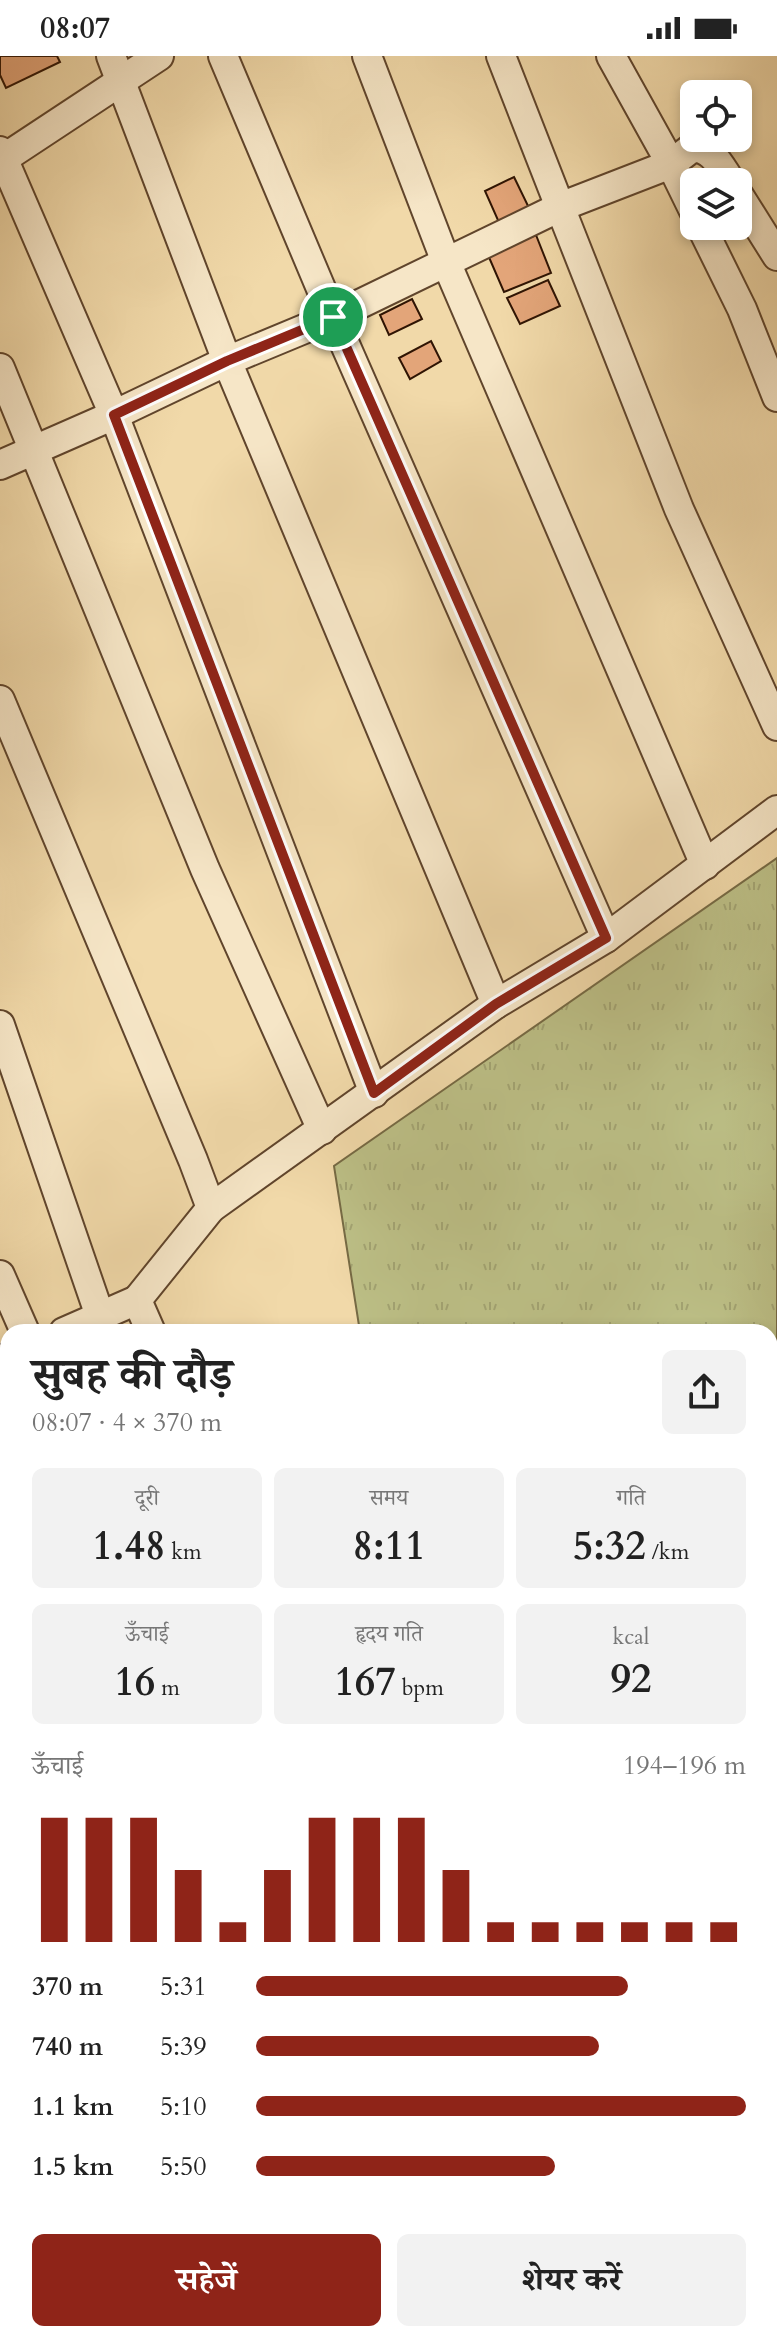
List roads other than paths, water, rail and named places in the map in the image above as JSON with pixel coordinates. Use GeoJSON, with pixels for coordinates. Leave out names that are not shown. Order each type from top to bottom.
{"type":"FeatureCollection","features":[{"type":"Feature","properties":{"kind":"street"},"geometry":{"type":"LineString","coordinates":[[159,56],[116,69],[1,157],[114,415],[374,1093]]}},
{"type":"Feature","properties":{"kind":"street"},"geometry":{"type":"LineString","coordinates":[[223,56],[333,317],[606,938]]}},
{"type":"Feature","properties":{"kind":"street"},"geometry":{"type":"LineString","coordinates":[[367,56],[446,262],[705,865]]}},
{"type":"Feature","properties":{"kind":"street"},"geometry":{"type":"LineString","coordinates":[[501,56],[679,509],[777,726]]}},
{"type":"Feature","properties":{"kind":"street"},"geometry":{"type":"LineString","coordinates":[[611,56],[680,182]]}},
{"type":"Feature","properties":{"kind":"street"},"geometry":{"type":"LineString","coordinates":[[116,69],[227,361],[496,1004]]}},
{"type":"Feature","properties":{"kind":"street"},"geometry":{"type":"LineString","coordinates":[[0,465],[227,361],[333,317],[560,207],[671,164],[693,147],[703,148],[714,155],[722,168]]}},
{"type":"Feature","properties":{"kind":"street"},"geometry":{"type":"LineString","coordinates":[[752,216],[777,256]]}},
{"type":"Feature","properties":{"kind":"street"},"geometry":{"type":"LineString","coordinates":[[708,240],[742,309],[777,397]]}},
{"type":"Feature","properties":{"kind":"street"},"geometry":{"type":"LineString","coordinates":[[0,368],[205,869],[322,1130]]}},
{"type":"Feature","properties":{"kind":"street"},"geometry":{"type":"LineString","coordinates":[[0,700],[211,1208]]}},
{"type":"Feature","properties":{"kind":"street"},"geometry":{"type":"LineString","coordinates":[[82,1324],[137,1300],[211,1208],[496,1004],[606,938],[777,810]]}},
{"type":"Feature","properties":{"kind":"street"},"geometry":{"type":"LineString","coordinates":[[0,1025],[100,1316]]}},
{"type":"Feature","properties":{"kind":"street"},"geometry":{"type":"LineString","coordinates":[[0,1275],[21,1324]]}},
{"type":"Feature","properties":{"kind":"street"},"geometry":{"type":"LineString","coordinates":[[137,1300],[148,1324]]}}]}
